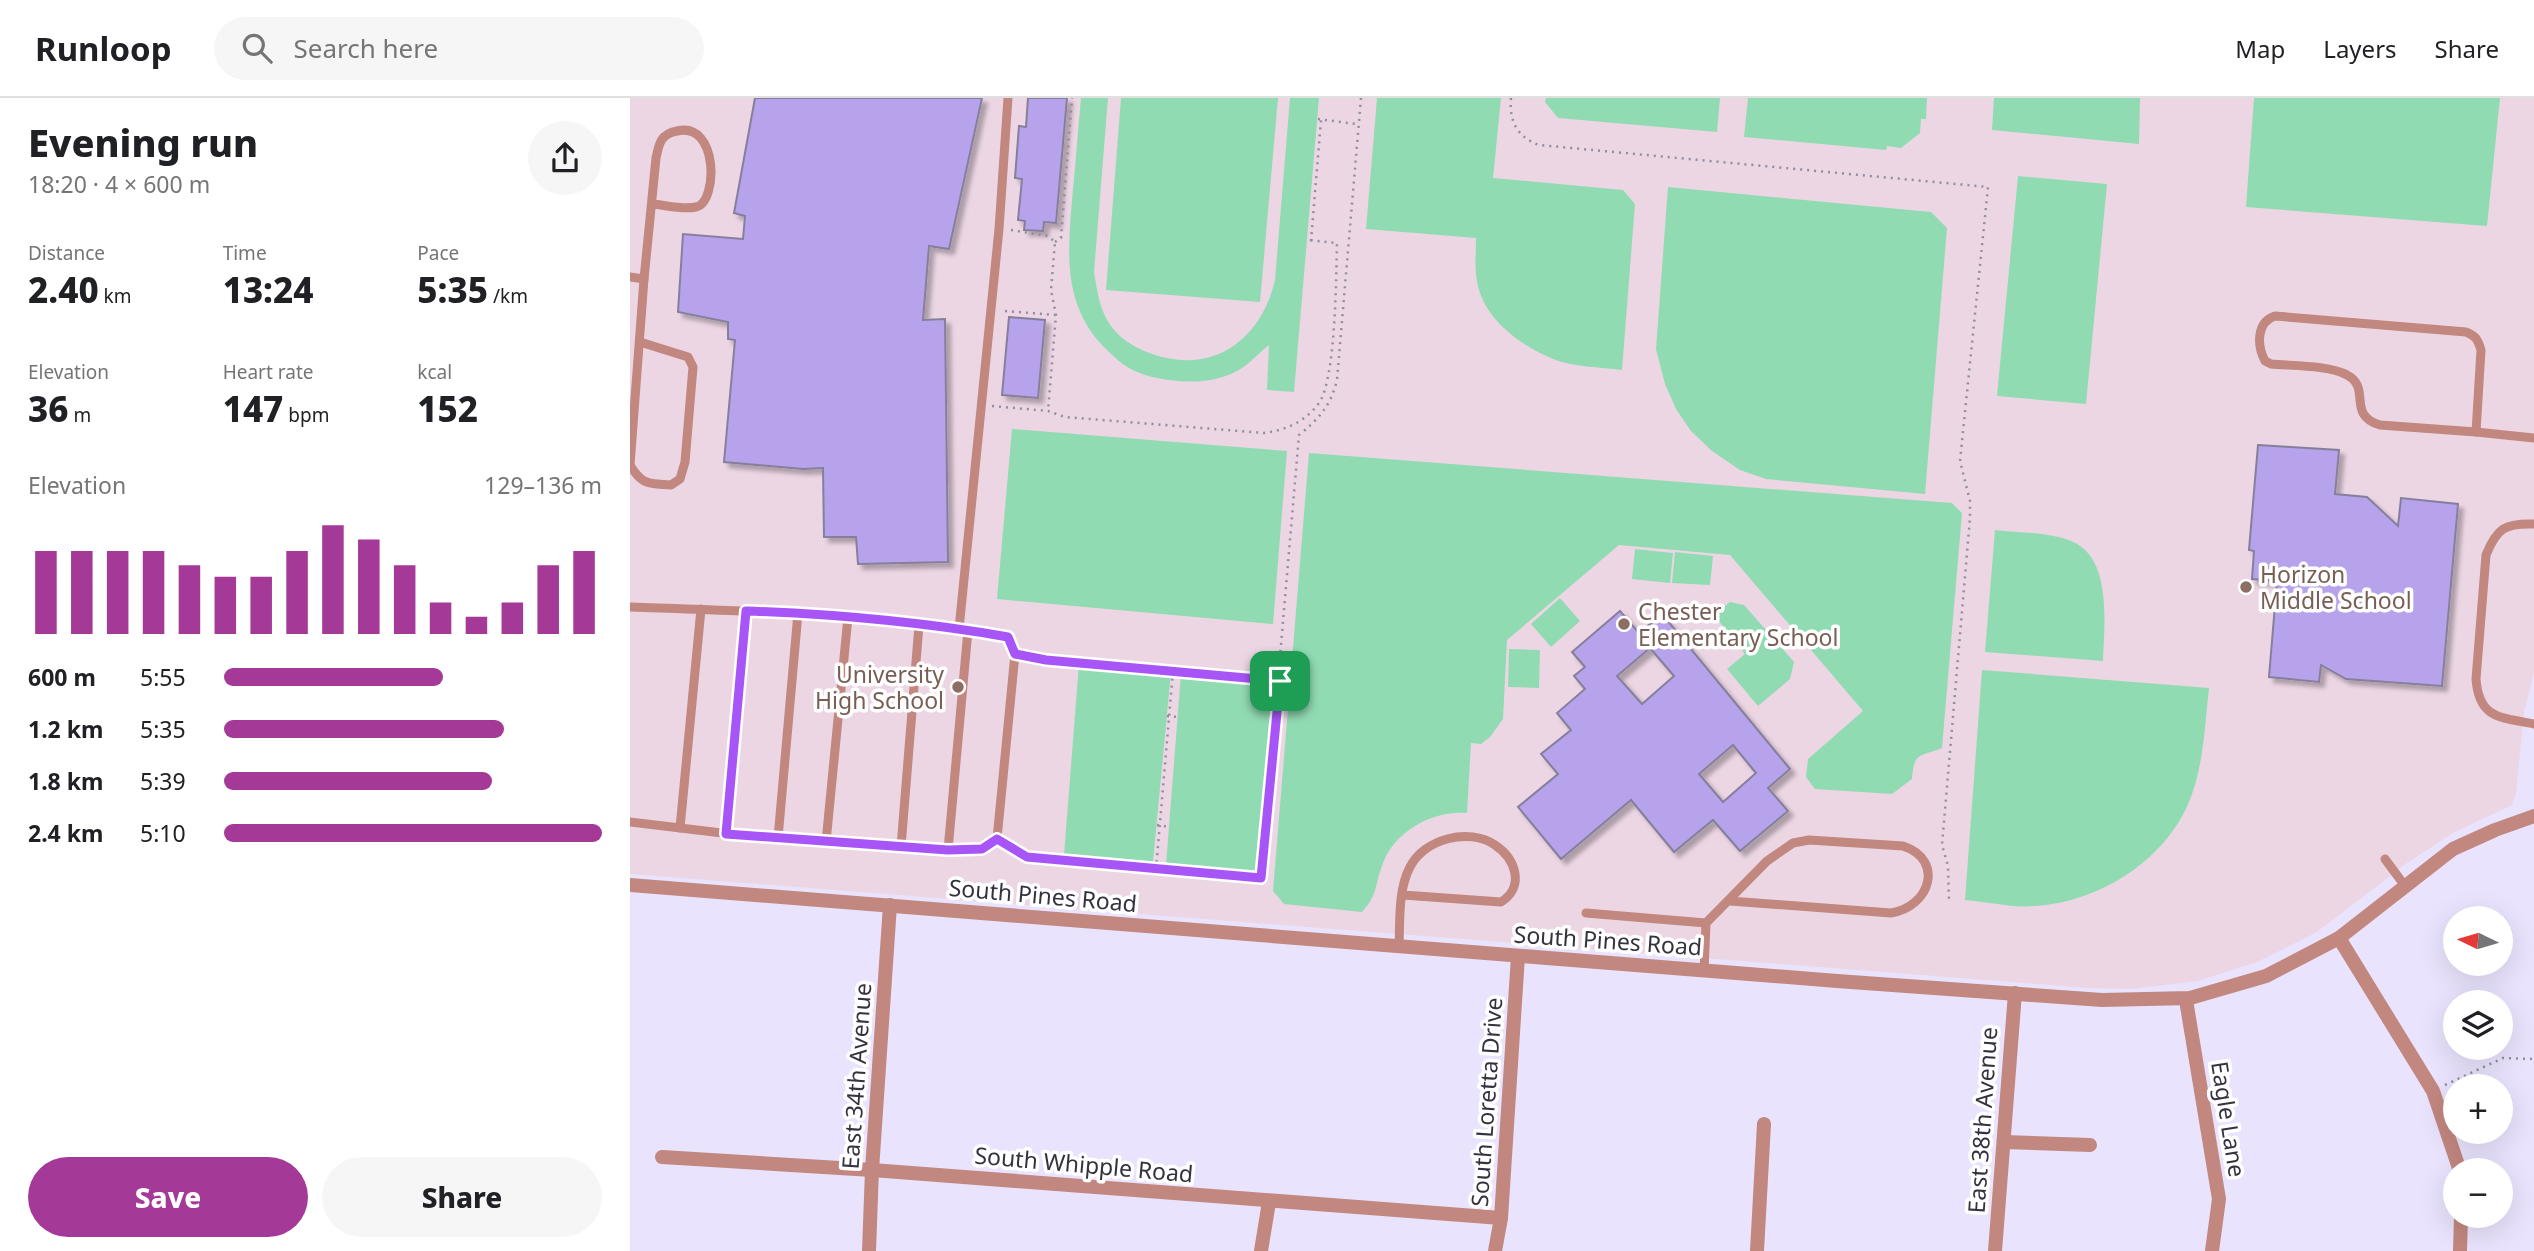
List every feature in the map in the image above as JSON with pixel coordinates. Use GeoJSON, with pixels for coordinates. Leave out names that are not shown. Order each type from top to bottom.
{"type":"FeatureCollection","features":[{"type":"Feature","properties":{"kind":"street","name":"South Pines Road"},"geometry":{"type":"LineString","coordinates":[[630,885],[2102,1000],[2190,998],[2266,976],[2339,938],[2453,849],[2534,816]]}},
{"type":"Feature","properties":{"kind":"street","name":"East 34th Avenue"},"geometry":{"type":"LineString","coordinates":[[869,1251],[890,905]]}},
{"type":"Feature","properties":{"kind":"street"},"geometry":{"type":"LineString","coordinates":[[2339,938],[2433,1091],[2456,1158]]}},
{"type":"Feature","properties":{"kind":"street","name":"South Loretta Drive"},"geometry":{"type":"LineString","coordinates":[[1495,1251],[1501,1218],[1518,956]]}},
{"type":"Feature","properties":{"kind":"street","name":"East 38th Avenue"},"geometry":{"type":"LineString","coordinates":[[1995,1251],[2015,993]]}},
{"type":"Feature","properties":{"kind":"street","name":"Eagle Lane"},"geometry":{"type":"LineString","coordinates":[[2190,998],[2186,1000],[2219,1199],[2212,1251]]}},
{"type":"Feature","properties":{"kind":"street"},"geometry":{"type":"LineString","coordinates":[[1757,1251],[1764,1124]]}},
{"type":"Feature","properties":{"kind":"street"},"geometry":{"type":"LineString","coordinates":[[2004,1142],[2091,1144]]}},
{"type":"Feature","properties":{"kind":"street","name":"South Whipple Road"},"geometry":{"type":"LineString","coordinates":[[662,1157],[872,1170],[1501,1218]]}},
{"type":"Feature","properties":{"kind":"street"},"geometry":{"type":"LineString","coordinates":[[1261,1251],[1269,1202]]}},
{"type":"Feature","properties":{"kind":"street"},"geometry":{"type":"LineString","coordinates":[[2460,1251],[2461,1228]]}},
{"type":"Feature","properties":{"kind":"lane"},"geometry":{"type":"LineString","coordinates":[[948,850],[963,629],[1007,98]]}},
{"type":"Feature","properties":{"kind":"lane"},"geometry":{"type":"LineString","coordinates":[[640,342],[688,357],[693,367],[685,462],[680,479],[671,485],[646,484],[630,465],[644,279],[652,204],[659,140],[666,134],[680,130],[694,131],[705,141],[710,155],[710,191],[706,201],[698,207],[652,204]]}},
{"type":"Feature","properties":{"kind":"lane"},"geometry":{"type":"LineString","coordinates":[[630,277],[644,279]]}},
{"type":"Feature","properties":{"kind":"lane"},"geometry":{"type":"LineString","coordinates":[[2476,432],[2481,350],[2479,341],[2466,332],[2275,316],[2263,324],[2260,344],[2265,361],[2271,364],[2322,368],[2346,374],[2355,381],[2362,412],[2370,422],[2534,438]]}},
{"type":"Feature","properties":{"kind":"lane"},"geometry":{"type":"LineString","coordinates":[[2534,524],[2504,527],[2494,537],[2486,555],[2476,679],[2477,695],[2483,708],[2494,715],[2534,724]]}},
{"type":"Feature","properties":{"kind":"lane"},"geometry":{"type":"LineString","coordinates":[[630,607],[798,612],[963,629],[1008,637],[1015,654],[997,839],[982,849],[948,850],[826,842],[726,834],[630,822]]}},
{"type":"Feature","properties":{"kind":"lane"},"geometry":{"type":"LineString","coordinates":[[680,828],[701,609]]}},
{"type":"Feature","properties":{"kind":"lane"},"geometry":{"type":"LineString","coordinates":[[726,834],[746,611]]}},
{"type":"Feature","properties":{"kind":"lane"},"geometry":{"type":"LineString","coordinates":[[778,838],[798,612]]}},
{"type":"Feature","properties":{"kind":"lane"},"geometry":{"type":"LineString","coordinates":[[826,842],[848,617]]}},
{"type":"Feature","properties":{"kind":"lane"},"geometry":{"type":"LineString","coordinates":[[901,847],[919,625]]}},
{"type":"Feature","properties":{"kind":"lane"},"geometry":{"type":"LineString","coordinates":[[1399,947],[1403,895],[1408,869],[1414,858],[1427,847],[1455,838],[1482,839],[1501,850],[1513,869],[1515,889],[1501,902],[1403,895]]}},
{"type":"Feature","properties":{"kind":"lane"},"geometry":{"type":"LineString","coordinates":[[1704,971],[1706,923],[1767,861],[1786,846],[1801,840],[1832,840],[1903,846],[1916,852],[1928,872],[1923,894],[1912,906],[1891,913],[1730,901]]}},
{"type":"Feature","properties":{"kind":"lane"},"geometry":{"type":"LineString","coordinates":[[2385,859],[2405,886]]}},
{"type":"Feature","properties":{"kind":"lane"},"geometry":{"type":"LineString","coordinates":[[1586,913],[1706,923]]}},
{"type":"Feature","properties":{"kind":"path"},"geometry":{"type":"LineString","coordinates":[[1048,411],[1056,315],[1051,290],[1055,242],[1060,238],[1072,98]]}},
{"type":"Feature","properties":{"kind":"path"},"geometry":{"type":"LineString","coordinates":[[997,839],[1027,857],[1261,878],[1300,435],[1326,408],[1337,380],[1361,98]]}},
{"type":"Feature","properties":{"kind":"path"},"geometry":{"type":"LineString","coordinates":[[1511,98],[1510,111],[1517,130],[1521,136],[1539,145],[1987,187],[1961,461],[1970,517],[1942,845],[1948,866],[1949,901]]}},
{"type":"Feature","properties":{"kind":"path"},"geometry":{"type":"LineString","coordinates":[[982,405],[1048,411],[1065,416],[1264,433],[1294,426],[1309,415],[1320,401],[1326,386],[1337,243],[1310,240],[1320,120],[1356,124]]}},
{"type":"Feature","properties":{"kind":"path"},"geometry":{"type":"LineString","coordinates":[[1019,231],[1024,234],[1048,236],[1055,242]]}},
{"type":"Feature","properties":{"kind":"path"},"geometry":{"type":"LineString","coordinates":[[991,310],[1056,315]]}},
{"type":"Feature","properties":{"kind":"path"},"geometry":{"type":"LineString","coordinates":[[1015,654],[1087,664],[1280,681]]}},
{"type":"Feature","properties":{"kind":"path"},"geometry":{"type":"LineString","coordinates":[[1156,869],[1173,671]]}},
{"type":"Feature","properties":{"kind":"path"},"geometry":{"type":"LineString","coordinates":[[1168,716],[1178,718]]}},
{"type":"Feature","properties":{"kind":"path"},"geometry":{"type":"LineString","coordinates":[[1158,826],[1170,827]]}},
{"type":"Feature","properties":{"kind":"path"},"geometry":{"type":"LineString","coordinates":[[2433,1091],[2503,1058],[2534,1059]]}},
{"type":"Feature","properties":{"kind":"shaded area"},"geometry":{"type":"Polygon","coordinates":[[[630,98],[2534,98],[2534,673],[2524,712],[2516,794],[2512,805],[2453,833],[2407,863],[2317,932],[2257,962],[2198,981],[2132,989],[2088,988],[630,874],[630,98]]]}},
{"type":"Feature","properties":{"kind":"green space"},"geometry":{"type":"Polygon","coordinates":[[[1081,98],[1108,98],[1094,272],[1103,311],[1117,333],[1139,349],[1174,359],[1195,360],[1214,356],[1246,335],[1268,301],[1275,280],[1290,98],[1319,98],[1294,392],[1267,390],[1269,345],[1245,366],[1225,376],[1202,381],[1179,381],[1149,376],[1129,368],[1092,333],[1074,295],[1069,254],[1081,98]]]}},
{"type":"Feature","properties":{"kind":"green space"},"geometry":{"type":"Polygon","coordinates":[[[1121,98],[1278,98],[1260,302],[1106,290],[1121,98]]]}},
{"type":"Feature","properties":{"kind":"green space"},"geometry":{"type":"Polygon","coordinates":[[[1377,98],[1501,98],[1493,178],[1623,190],[1635,204],[1622,370],[1561,362],[1529,347],[1507,331],[1482,299],[1476,268],[1476,238],[1366,229],[1377,98]]]}},
{"type":"Feature","properties":{"kind":"green space"},"geometry":{"type":"Polygon","coordinates":[[[1546,98],[1720,98],[1717,132],[1558,118],[1545,102],[1546,98]]]}},
{"type":"Feature","properties":{"kind":"green space"},"geometry":{"type":"Polygon","coordinates":[[[1748,98],[1927,98],[1926,119],[1921,119],[1920,133],[1901,148],[1887,146],[1886,150],[1744,137],[1748,98]]]}},
{"type":"Feature","properties":{"kind":"green space"},"geometry":{"type":"Polygon","coordinates":[[[1994,98],[2140,98],[2139,144],[1992,130],[1994,98]]]}},
{"type":"Feature","properties":{"kind":"green space"},"geometry":{"type":"Polygon","coordinates":[[[2254,98],[2500,98],[2487,226],[2246,207],[2254,98]]]}},
{"type":"Feature","properties":{"kind":"green space"},"geometry":{"type":"Polygon","coordinates":[[[2018,176],[2107,184],[2086,404],[1997,396],[2018,176]]]}},
{"type":"Feature","properties":{"kind":"green space"},"geometry":{"type":"Polygon","coordinates":[[[1668,187],[1931,212],[1947,228],[1925,494],[1766,479],[1740,470],[1712,451],[1691,431],[1676,409],[1665,384],[1656,349],[1668,187]]]}},
{"type":"Feature","properties":{"kind":"green space"},"geometry":{"type":"Polygon","coordinates":[[[1012,429],[1287,451],[1273,624],[997,599],[1012,429]]]}},
{"type":"Feature","properties":{"kind":"green space"},"geometry":{"type":"Polygon","coordinates":[[[1309,453],[1952,503],[1962,513],[1942,748],[1919,757],[1914,764],[1912,779],[1892,794],[1815,789],[1806,777],[1808,759],[1863,711],[1730,555],[1619,545],[1507,640],[1503,719],[1490,737],[1481,744],[1471,743],[1467,813],[1429,819],[1396,841],[1383,863],[1374,894],[1362,912],[1284,904],[1273,891],[1309,453]]]}},
{"type":"Feature","properties":{"kind":"green space"},"geometry":{"type":"Polygon","coordinates":[[[1995,530],[2053,536],[2071,541],[2084,549],[2094,562],[2103,594],[2103,661],[1985,652],[1995,530]]]}},
{"type":"Feature","properties":{"kind":"green space"},"geometry":{"type":"Polygon","coordinates":[[[1635,549],[1673,553],[1670,583],[1632,579],[1635,549]]]}},
{"type":"Feature","properties":{"kind":"green space"},"geometry":{"type":"Polygon","coordinates":[[[1675,552],[1713,556],[1710,585],[1672,583],[1675,552]]]}},
{"type":"Feature","properties":{"kind":"green space"},"geometry":{"type":"Polygon","coordinates":[[[1560,598],[1580,621],[1551,647],[1531,624],[1560,598]]]}},
{"type":"Feature","properties":{"kind":"green space"},"geometry":{"type":"Polygon","coordinates":[[[1730,602],[1744,605],[1794,662],[1790,679],[1758,706],[1727,669],[1745,654],[1714,615],[1730,602]]]}},
{"type":"Feature","properties":{"kind":"green space"},"geometry":{"type":"Polygon","coordinates":[[[1509,649],[1540,650],[1539,688],[1508,687],[1509,649]]]}},
{"type":"Feature","properties":{"kind":"green space"},"geometry":{"type":"Polygon","coordinates":[[[1079,664],[1171,672],[1153,862],[1064,855],[1079,664]]]}},
{"type":"Feature","properties":{"kind":"green space"},"geometry":{"type":"Polygon","coordinates":[[[1982,670],[2209,688],[2202,755],[2192,794],[2182,817],[2150,857],[2108,886],[2060,903],[2018,906],[1965,900],[1982,670]]]}},
{"type":"Feature","properties":{"kind":"green space"},"geometry":{"type":"Polygon","coordinates":[[[1181,673],[1273,681],[1257,872],[1166,865],[1181,673]]]}},
{"type":"Feature","properties":{"kind":"building"},"geometry":{"type":"Polygon","coordinates":[[[755,98],[982,98],[949,249],[929,246],[923,320],[945,319],[948,562],[858,564],[856,537],[824,537],[823,468],[803,469],[724,462],[735,340],[728,339],[728,322],[678,312],[683,234],[743,239],[745,216],[734,213],[755,98]]]}},
{"type":"Feature","properties":{"kind":"building"},"geometry":{"type":"Polygon","coordinates":[[[1028,98],[1067,98],[1056,223],[1044,222],[1043,231],[1024,230],[1025,221],[1018,220],[1022,179],[1015,178],[1019,126],[1026,127],[1028,98]]]}},
{"type":"Feature","properties":{"kind":"building"},"geometry":{"type":"Polygon","coordinates":[[[1009,317],[1045,320],[1038,398],[1002,395],[1009,317]]]}},
{"type":"Feature","properties":{"kind":"building"},"geometry":{"type":"Polygon","coordinates":[[[2258,445],[2339,450],[2335,494],[2367,497],[2398,526],[2401,498],[2458,504],[2442,686],[2346,679],[2321,665],[2319,682],[2269,677],[2277,581],[2252,579],[2254,551],[2249,550],[2258,445]]]}},
{"type":"Feature","properties":{"kind":"building"},"geometry":{"type":"Polygon","coordinates":[[[1620,611],[1639,633],[1662,614],[1790,769],[1768,788],[1788,811],[1740,851],[1713,820],[1674,852],[1631,800],[1561,859],[1518,807],[1558,774],[1541,754],[1571,730],[1557,713],[1585,689],[1574,676],[1585,667],[1572,652],[1620,611]],[[1650,648],[1617,676],[1642,704],[1674,676],[1650,648]],[[1733,745],[1699,774],[1723,802],[1756,773],[1733,745]]]}},
{"type":"Feature","properties":{"kind":"place","name":"Horizon Middle School"},"geometry":{"type":"Point","coordinates":[2246,587]}},
{"type":"Feature","properties":{"kind":"place","name":"Chester Elementary School"},"geometry":{"type":"Point","coordinates":[1624,624]}},
{"type":"Feature","properties":{"kind":"place","name":"University High School"},"geometry":{"type":"Point","coordinates":[958,687]}},
{"type":"Feature","properties":{"kind":"route"},"geometry":{"type":"LineString","coordinates":[[746,611],[806,613],[968,630],[1008,637],[1015,654],[1046,660],[1280,681],[1261,878],[1027,857],[997,839],[982,849],[948,850],[726,834],[746,611]]}}]}
